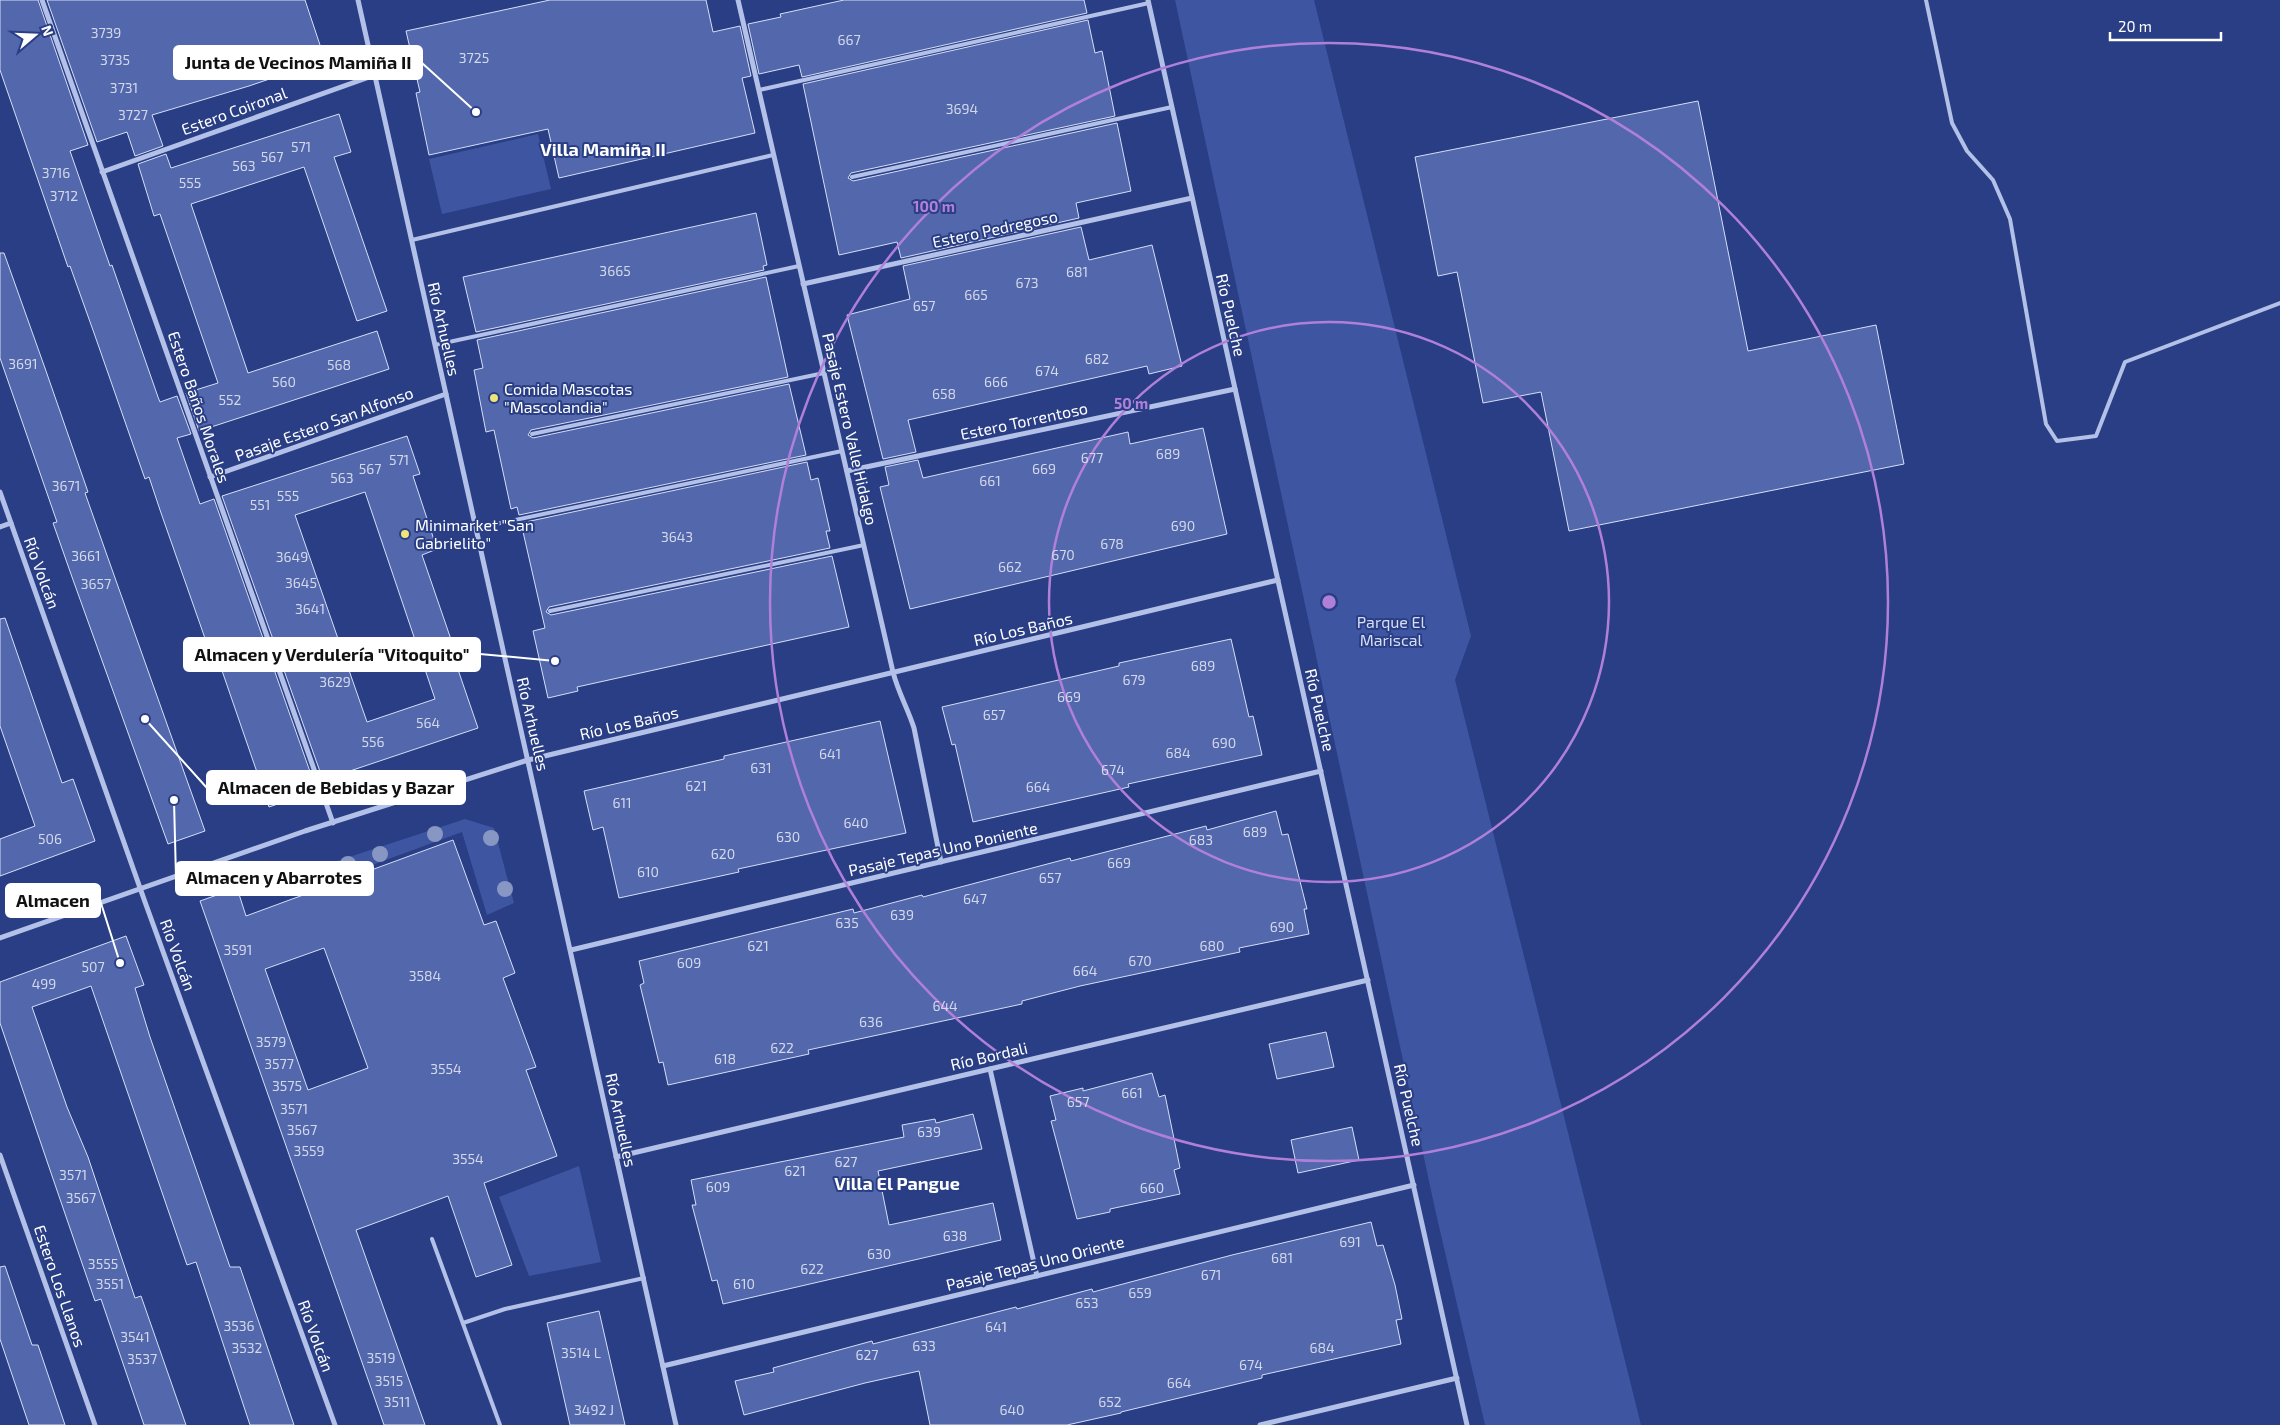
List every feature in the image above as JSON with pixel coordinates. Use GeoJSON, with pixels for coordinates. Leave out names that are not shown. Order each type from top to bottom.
{"type":"FeatureCollection","features":[{"type":"Feature","properties":{"kind":"street","name":"Estero Baños Morales"},"geometry":{"type":"LineString","coordinates":[[42,0],[332,823]]}},
{"type":"Feature","properties":{"kind":"street","name":"Río Arhuelles"},"geometry":{"type":"LineString","coordinates":[[358,0],[676,1425]]}},
{"type":"Feature","properties":{"kind":"street","name":"Pasaje Estero Valle Hidalgo"},"geometry":{"type":"LineString","coordinates":[[738,0],[893,672],[898,690],[914,728],[941,862]]}},
{"type":"Feature","properties":{"kind":"street","name":"Río Puelche"},"geometry":{"type":"LineString","coordinates":[[1148,2],[1467,1425]]}},
{"type":"Feature","properties":{"kind":"street","name":"Estero Coironal"},"geometry":{"type":"LineString","coordinates":[[102,172],[375,74]]}},
{"type":"Feature","properties":{"kind":"street","name":"Estero Pedregoso"},"geometry":{"type":"LineString","coordinates":[[803,284],[1192,198]]}},
{"type":"Feature","properties":{"kind":"street","name":"Estero Torrentoso"},"geometry":{"type":"LineString","coordinates":[[847,471],[1235,389]]}},
{"type":"Feature","properties":{"kind":"street","name":"Pasaje Estero San Alfonso"},"geometry":{"type":"LineString","coordinates":[[210,477],[446,394]]}},
{"type":"Feature","properties":{"kind":"street","name":"Río Volcán"},"geometry":{"type":"LineString","coordinates":[[0,492],[140,888],[335,1425]]}},
{"type":"Feature","properties":{"kind":"street"},"geometry":{"type":"LineString","coordinates":[[0,527],[11,523]]}},
{"type":"Feature","properties":{"kind":"street","name":"Río Los Baños"},"geometry":{"type":"LineString","coordinates":[[0,938],[332,823],[528,760],[1278,580]]}},
{"type":"Feature","properties":{"kind":"street","name":"Pasaje Tepas Uno Poniente"},"geometry":{"type":"LineString","coordinates":[[571,950],[1321,771]]}},
{"type":"Feature","properties":{"kind":"street","name":"Río Bordali"},"geometry":{"type":"LineString","coordinates":[[616,1157],[1368,980]]}},
{"type":"Feature","properties":{"kind":"street"},"geometry":{"type":"LineString","coordinates":[[990,1069],[1037,1276]]}},
{"type":"Feature","properties":{"kind":"street","name":"Estero Los Llanos"},"geometry":{"type":"LineString","coordinates":[[0,1155],[96,1425]]}},
{"type":"Feature","properties":{"kind":"street","name":"Pasaje Tepas Uno Oriente"},"geometry":{"type":"LineString","coordinates":[[662,1366],[1414,1185]]}},
{"type":"Feature","properties":{"kind":"street"},"geometry":{"type":"LineString","coordinates":[[1260,1425],[1458,1378]]}},
{"type":"Feature","properties":{"kind":"lane"},"geometry":{"type":"LineString","coordinates":[[1926,0],[1952,123],[1967,151],[1993,180],[2010,219],[2046,424],[2057,441],[2096,436],[2125,362],[2280,303]]}},
{"type":"Feature","properties":{"kind":"lane"},"geometry":{"type":"LineString","coordinates":[[759,90],[1148,2]]}},
{"type":"Feature","properties":{"kind":"lane"},"geometry":{"type":"LineString","coordinates":[[852,177],[1172,107]]}},
{"type":"Feature","properties":{"kind":"lane"},"geometry":{"type":"LineString","coordinates":[[412,240],[773,155]]}},
{"type":"Feature","properties":{"kind":"lane"},"geometry":{"type":"LineString","coordinates":[[435,345],[799,266]]}},
{"type":"Feature","properties":{"kind":"lane"},"geometry":{"type":"LineString","coordinates":[[532,434],[824,373]]}},
{"type":"Feature","properties":{"kind":"lane"},"geometry":{"type":"LineString","coordinates":[[476,528],[842,451]]}},
{"type":"Feature","properties":{"kind":"lane"},"geometry":{"type":"LineString","coordinates":[[550,611],[864,545]]}},
{"type":"Feature","properties":{"kind":"lane"},"geometry":{"type":"LineString","coordinates":[[432,1239],[500,1425]]}},
{"type":"Feature","properties":{"kind":"lane"},"geometry":{"type":"LineString","coordinates":[[463,1323],[505,1309],[644,1278]]}},
{"type":"Feature","properties":{"kind":"green space","name":"Parque El Mariscal"},"geometry":{"type":"Polygon","coordinates":[[[1175,0],[1314,0],[1471,636],[1455,680],[1641,1425],[1485,1425],[1435,1209],[1175,0]]]}},
{"type":"Feature","properties":{"kind":"green space"},"geometry":{"type":"Polygon","coordinates":[[[538,134],[551,189],[442,214],[429,159],[538,134]]]}},
{"type":"Feature","properties":{"kind":"green space"},"geometry":{"type":"Polygon","coordinates":[[[465,819],[494,828],[514,903],[487,915],[462,832],[285,897],[279,880],[465,819]]]}},
{"type":"Feature","properties":{"kind":"green space"},"geometry":{"type":"Polygon","coordinates":[[[579,1166],[601,1262],[529,1276],[499,1197],[579,1166]]]}},
{"type":"Feature","properties":{"kind":"building"},"geometry":{"type":"Polygon","coordinates":[[[0,0],[38,0],[88,145],[70,151],[160,402],[177,396],[191,434],[177,438],[200,504],[214,499],[314,783],[299,789],[301,796],[269,807],[219,662],[214,664],[149,477],[145,479],[70,266],[68,267],[0,70],[0,0]]]}},
{"type":"Feature","properties":{"kind":"building"},"geometry":{"type":"Polygon","coordinates":[[[47,0],[305,0],[325,60],[249,86],[152,115],[163,146],[135,156],[127,132],[97,142],[47,0]]]}},
{"type":"Feature","properties":{"kind":"building"},"geometry":{"type":"Polygon","coordinates":[[[550,0],[706,0],[713,32],[740,26],[751,76],[742,78],[755,133],[559,178],[548,129],[429,155],[416,93],[420,92],[406,31],[550,0]]]}},
{"type":"Feature","properties":{"kind":"building"},"geometry":{"type":"Polygon","coordinates":[[[844,0],[1084,0],[1087,13],[802,77],[799,65],[759,74],[748,24],[781,17],[780,14],[844,0]]]}},
{"type":"Feature","properties":{"kind":"building"},"geometry":{"type":"Polygon","coordinates":[[[1088,20],[1095,53],[1102,51],[1115,116],[851,173],[848,178],[853,181],[1117,123],[1131,191],[1076,203],[1079,218],[901,258],[897,242],[839,255],[803,84],[1088,20]]]}},
{"type":"Feature","properties":{"kind":"building"},"geometry":{"type":"Polygon","coordinates":[[[1698,101],[1748,351],[1876,325],[1904,464],[1569,531],[1541,392],[1483,403],[1457,272],[1438,276],[1415,157],[1698,101]]]}},
{"type":"Feature","properties":{"kind":"building"},"geometry":{"type":"Polygon","coordinates":[[[339,114],[351,152],[334,157],[387,311],[357,321],[304,167],[191,204],[248,373],[377,331],[389,369],[199,431],[186,393],[218,383],[160,214],[154,216],[138,164],[166,154],[171,168],[339,114]]]}},
{"type":"Feature","properties":{"kind":"building"},"geometry":{"type":"Polygon","coordinates":[[[756,213],[767,265],[763,266],[764,270],[476,332],[463,277],[756,213]]]}},
{"type":"Feature","properties":{"kind":"building"},"geometry":{"type":"Polygon","coordinates":[[[1081,227],[1089,260],[1152,245],[1182,366],[1149,374],[1147,366],[908,420],[916,452],[883,459],[847,315],[910,299],[903,266],[1081,227]]]}},
{"type":"Feature","properties":{"kind":"building"},"geometry":{"type":"Polygon","coordinates":[[[0,253],[4,253],[46,371],[88,492],[85,493],[205,831],[168,844],[53,523],[57,522],[0,358],[0,253]]]}},
{"type":"Feature","properties":{"kind":"building"},"geometry":{"type":"Polygon","coordinates":[[[766,277],[788,377],[531,430],[528,435],[533,438],[789,384],[806,455],[519,515],[517,507],[511,509],[494,430],[486,432],[474,370],[483,368],[477,340],[766,277]]]}},
{"type":"Feature","properties":{"kind":"building"},"geometry":{"type":"Polygon","coordinates":[[[1203,428],[1227,534],[910,609],[880,487],[889,485],[885,467],[918,460],[923,478],[1128,432],[1130,444],[1203,428]]]}},
{"type":"Feature","properties":{"kind":"building"},"geometry":{"type":"Polygon","coordinates":[[[407,436],[420,474],[413,476],[437,549],[422,555],[456,654],[453,655],[478,728],[323,780],[222,496],[407,436]],[[365,492],[295,515],[367,722],[435,699],[365,492]]]}},
{"type":"Feature","properties":{"kind":"building"},"geometry":{"type":"Polygon","coordinates":[[[807,462],[811,480],[818,478],[830,531],[826,531],[830,548],[549,607],[546,612],[551,615],[832,556],[849,627],[577,687],[578,691],[548,698],[533,631],[545,628],[521,523],[807,462]]]}},
{"type":"Feature","properties":{"kind":"building"},"geometry":{"type":"Polygon","coordinates":[[[5,618],[62,783],[73,779],[95,841],[0,876],[0,839],[35,826],[0,726],[0,619],[5,618]]]}},
{"type":"Feature","properties":{"kind":"building"},"geometry":{"type":"Polygon","coordinates":[[[1231,639],[1249,717],[1253,716],[1262,755],[1128,784],[1129,787],[973,822],[955,744],[952,745],[942,707],[1119,666],[1119,663],[1231,639]]]}},
{"type":"Feature","properties":{"kind":"building"},"geometry":{"type":"Polygon","coordinates":[[[880,721],[906,833],[738,869],[739,872],[619,898],[603,827],[593,830],[584,791],[724,759],[724,756],[880,721]]]}},
{"type":"Feature","properties":{"kind":"building"},"geometry":{"type":"Polygon","coordinates":[[[1276,811],[1282,835],[1288,834],[1307,909],[1304,909],[1309,934],[1239,948],[1240,952],[1080,986],[1022,1001],[1022,1004],[808,1050],[809,1054],[668,1085],[663,1062],[659,1063],[640,985],[644,983],[639,961],[853,909],[854,913],[922,895],[923,897],[1070,858],[1071,861],[1206,826],[1207,830],[1276,811]]]}},
{"type":"Feature","properties":{"kind":"building"},"geometry":{"type":"Polygon","coordinates":[[[453,840],[484,925],[496,921],[515,973],[503,978],[536,1067],[526,1070],[557,1156],[484,1183],[512,1265],[476,1277],[448,1196],[356,1230],[425,1425],[384,1425],[200,901],[237,888],[246,916],[453,840]],[[324,948],[265,969],[308,1090],[368,1068],[324,948]]]}},
{"type":"Feature","properties":{"kind":"building"},"geometry":{"type":"Polygon","coordinates":[[[126,936],[144,985],[135,988],[150,1037],[230,1267],[240,1267],[294,1425],[250,1425],[196,1262],[187,1265],[91,986],[32,1007],[67,1107],[88,1157],[135,1298],[141,1296],[186,1425],[144,1425],[101,1299],[95,1301],[0,1023],[0,982],[126,936]]]}},
{"type":"Feature","properties":{"kind":"building"},"geometry":{"type":"Polygon","coordinates":[[[1326,1032],[1334,1067],[1277,1079],[1269,1044],[1326,1032]]]}},
{"type":"Feature","properties":{"kind":"building"},"geometry":{"type":"Polygon","coordinates":[[[1152,1073],[1159,1097],[1165,1095],[1180,1168],[1174,1170],[1180,1194],[1110,1209],[1110,1212],[1077,1219],[1051,1121],[1056,1120],[1050,1096],[1083,1088],[1083,1091],[1152,1073]]]}},
{"type":"Feature","properties":{"kind":"building"},"geometry":{"type":"Polygon","coordinates":[[[973,1114],[982,1149],[878,1171],[889,1225],[993,1203],[1001,1240],[723,1304],[717,1280],[712,1281],[692,1205],[696,1205],[691,1180],[904,1137],[902,1125],[935,1119],[936,1123],[973,1114]]]}},
{"type":"Feature","properties":{"kind":"building"},"geometry":{"type":"Polygon","coordinates":[[[1352,1127],[1359,1160],[1298,1173],[1291,1140],[1352,1127]]]}},
{"type":"Feature","properties":{"kind":"building"},"geometry":{"type":"Polygon","coordinates":[[[1371,1222],[1377,1246],[1383,1245],[1395,1285],[1402,1319],[1396,1320],[1401,1344],[1262,1375],[1262,1378],[1067,1425],[930,1425],[919,1371],[865,1383],[744,1415],[735,1381],[774,1372],[773,1368],[872,1341],[873,1344],[1092,1289],[1093,1292],[1232,1255],[1371,1222]]]}},
{"type":"Feature","properties":{"kind":"building"},"geometry":{"type":"Polygon","coordinates":[[[5,1266],[32,1345],[38,1345],[65,1425],[29,1425],[0,1339],[0,1267],[5,1266]]]}},
{"type":"Feature","properties":{"kind":"building"},"geometry":{"type":"Polygon","coordinates":[[[599,1311],[625,1425],[570,1425],[547,1323],[599,1311]]]}},
{"type":"Feature","properties":{"kind":"place","name":"Junta de Vecinos Mamiña II"},"geometry":{"type":"Point","coordinates":[476,112]}},
{"type":"Feature","properties":{"kind":"place","name":"Comida Mascotas \"Mascolandia\""},"geometry":{"type":"Point","coordinates":[494,398]}},
{"type":"Feature","properties":{"kind":"place","name":"Minimarket \"San Gabrielito\""},"geometry":{"type":"Point","coordinates":[405,534]}},
{"type":"Feature","properties":{"kind":"place","name":"Almacen y Verdulería \"Vitoquito\""},"geometry":{"type":"Point","coordinates":[555,661]}},
{"type":"Feature","properties":{"kind":"place","name":"Almacen de Bebidas y Bazar"},"geometry":{"type":"Point","coordinates":[145,719]}},
{"type":"Feature","properties":{"kind":"place","name":"Almacen y Abarrotes"},"geometry":{"type":"Point","coordinates":[174,800]}},
{"type":"Feature","properties":{"kind":"place","name":"Almacen"},"geometry":{"type":"Point","coordinates":[120,963]}},
{"type":"Feature","properties":{"kind":"district","name":"Villa Mamiña II"},"geometry":{"type":"Point","coordinates":[603,150]}},
{"type":"Feature","properties":{"kind":"district","name":"Villa El Pangue"},"geometry":{"type":"Point","coordinates":[897,1184]}}]}
